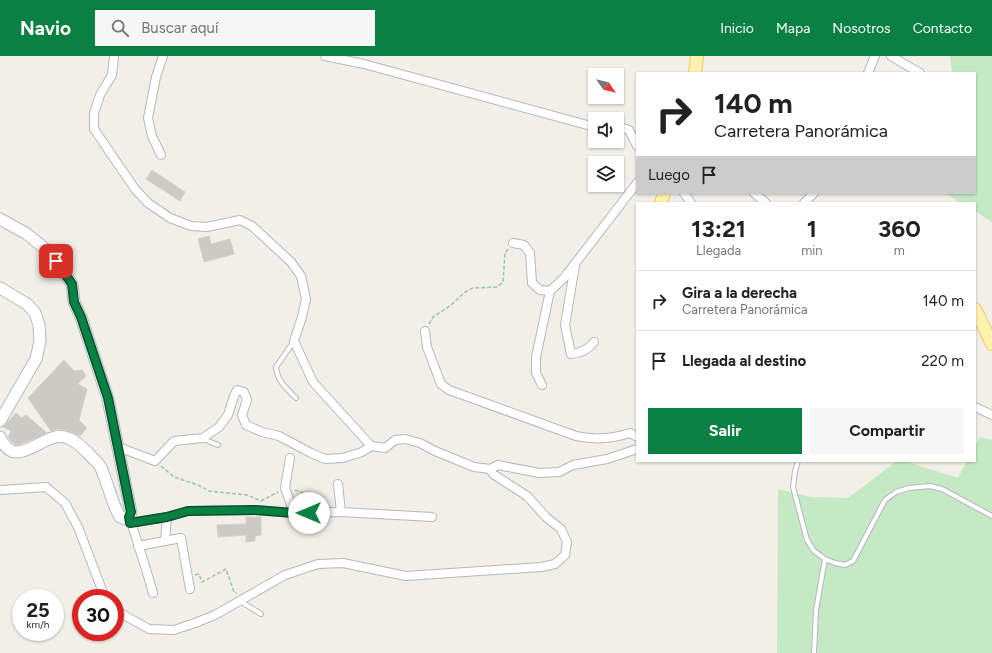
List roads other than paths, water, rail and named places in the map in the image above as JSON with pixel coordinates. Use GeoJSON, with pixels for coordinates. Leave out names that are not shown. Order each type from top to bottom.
{"type":"FeatureCollection","features":[{"type":"Feature","properties":{"kind":"main road"},"geometry":{"type":"LineString","coordinates":[[695,72],[697,56]]}},
{"type":"Feature","properties":{"kind":"main road"},"geometry":{"type":"LineString","coordinates":[[976,311],[992,344]]}},
{"type":"Feature","properties":{"kind":"street"},"geometry":{"type":"LineString","coordinates":[[114,56],[112,75],[100,94],[94,113],[94,129],[135,189],[148,203],[170,218],[191,226],[206,227],[240,220],[252,226],[291,262],[301,276],[306,299],[294,341],[313,382],[371,446],[385,448],[395,440],[405,439],[420,443],[435,451],[474,467],[490,469],[498,465],[539,473],[559,472],[573,464],[607,459],[636,449]]}},
{"type":"Feature","properties":{"kind":"street"},"geometry":{"type":"LineString","coordinates":[[160,155],[152,136],[148,118],[156,77],[163,56]]}},
{"type":"Feature","properties":{"kind":"street"},"geometry":{"type":"LineString","coordinates":[[325,56],[364,64],[588,125]]}},
{"type":"Feature","properties":{"kind":"street"},"geometry":{"type":"LineString","coordinates":[[868,72],[875,56]]}},
{"type":"Feature","properties":{"kind":"street"},"geometry":{"type":"LineString","coordinates":[[891,56],[918,72]]}},
{"type":"Feature","properties":{"kind":"street"},"geometry":{"type":"LineString","coordinates":[[624,128],[629,130],[636,144]]}},
{"type":"Feature","properties":{"kind":"street"},"geometry":{"type":"LineString","coordinates":[[542,385],[536,373],[536,357],[550,291],[564,278],[636,184]]}},
{"type":"Feature","properties":{"kind":"street"},"geometry":{"type":"LineString","coordinates":[[755,194],[765,202]]}},
{"type":"Feature","properties":{"kind":"street"},"geometry":{"type":"LineString","coordinates":[[805,202],[813,194]]}},
{"type":"Feature","properties":{"kind":"street"},"geometry":{"type":"LineString","coordinates":[[0,219],[27,234],[49,252],[72,284],[74,302],[81,317],[108,398],[131,512],[130,520],[152,592]]}},
{"type":"Feature","properties":{"kind":"street"},"geometry":{"type":"LineString","coordinates":[[513,243],[524,245],[530,253],[532,283],[540,290],[550,291]]}},
{"type":"Feature","properties":{"kind":"street"},"geometry":{"type":"LineString","coordinates":[[575,264],[565,325],[571,354],[579,353],[590,348],[594,342]]}},
{"type":"Feature","properties":{"kind":"street"},"geometry":{"type":"LineString","coordinates":[[0,288],[27,304],[35,313],[39,325],[40,341],[36,359],[0,421]]}},
{"type":"Feature","properties":{"kind":"street"},"geometry":{"type":"LineString","coordinates":[[425,331],[427,346],[441,384],[449,390],[576,436],[591,439],[614,438],[630,433],[636,436]]}},
{"type":"Feature","properties":{"kind":"street"},"geometry":{"type":"LineString","coordinates":[[118,447],[155,461],[174,441],[203,438],[219,427],[228,415],[234,396],[238,390],[244,392],[247,400],[242,415],[246,424],[262,432],[279,436],[325,459],[343,458],[362,452],[371,446]]}},
{"type":"Feature","properties":{"kind":"street"},"geometry":{"type":"LineString","coordinates":[[976,408],[992,416]]}},
{"type":"Feature","properties":{"kind":"street"},"geometry":{"type":"LineString","coordinates":[[0,437],[2,442],[8,448],[20,453],[47,440],[58,437],[69,438],[82,447],[99,466],[120,517],[130,520],[167,517],[188,511],[255,510],[294,513],[341,512],[432,517]]}},
{"type":"Feature","properties":{"kind":"street"},"geometry":{"type":"LineString","coordinates":[[290,458],[286,488],[294,513]]}},
{"type":"Feature","properties":{"kind":"street"},"geometry":{"type":"LineString","coordinates":[[124,615],[149,629],[174,630],[195,624],[285,575],[318,564],[343,563],[406,576],[541,567],[555,564],[565,555],[567,542],[561,529],[527,496],[493,474],[490,469]]}},
{"type":"Feature","properties":{"kind":"street"},"geometry":{"type":"LineString","coordinates":[[338,484],[341,512]]}},
{"type":"Feature","properties":{"kind":"street"},"geometry":{"type":"LineString","coordinates":[[0,490],[46,487],[65,503],[78,527],[101,589]]}},
{"type":"Feature","properties":{"kind":"street"},"geometry":{"type":"LineString","coordinates":[[165,540],[167,517]]}},
{"type":"Feature","properties":{"kind":"street"},"geometry":{"type":"LineString","coordinates":[[138,546],[181,538],[190,589]]}},
{"type":"Feature","properties":{"kind":"lane"},"geometry":{"type":"LineString","coordinates":[[294,341],[276,367],[277,375],[282,383],[296,398]]}},
{"type":"Feature","properties":{"kind":"lane"},"geometry":{"type":"LineString","coordinates":[[203,438],[218,445]]}},
{"type":"Feature","properties":{"kind":"lane"},"geometry":{"type":"LineString","coordinates":[[798,462],[793,487],[806,540],[814,551],[836,563],[845,565],[852,561],[886,500],[896,492],[909,488],[930,486],[942,490],[992,516]]}},
{"type":"Feature","properties":{"kind":"lane"},"geometry":{"type":"LineString","coordinates":[[814,653],[816,610],[825,558]]}},
{"type":"Feature","properties":{"kind":"lane"},"geometry":{"type":"LineString","coordinates":[[239,600],[261,614]]}}]}
